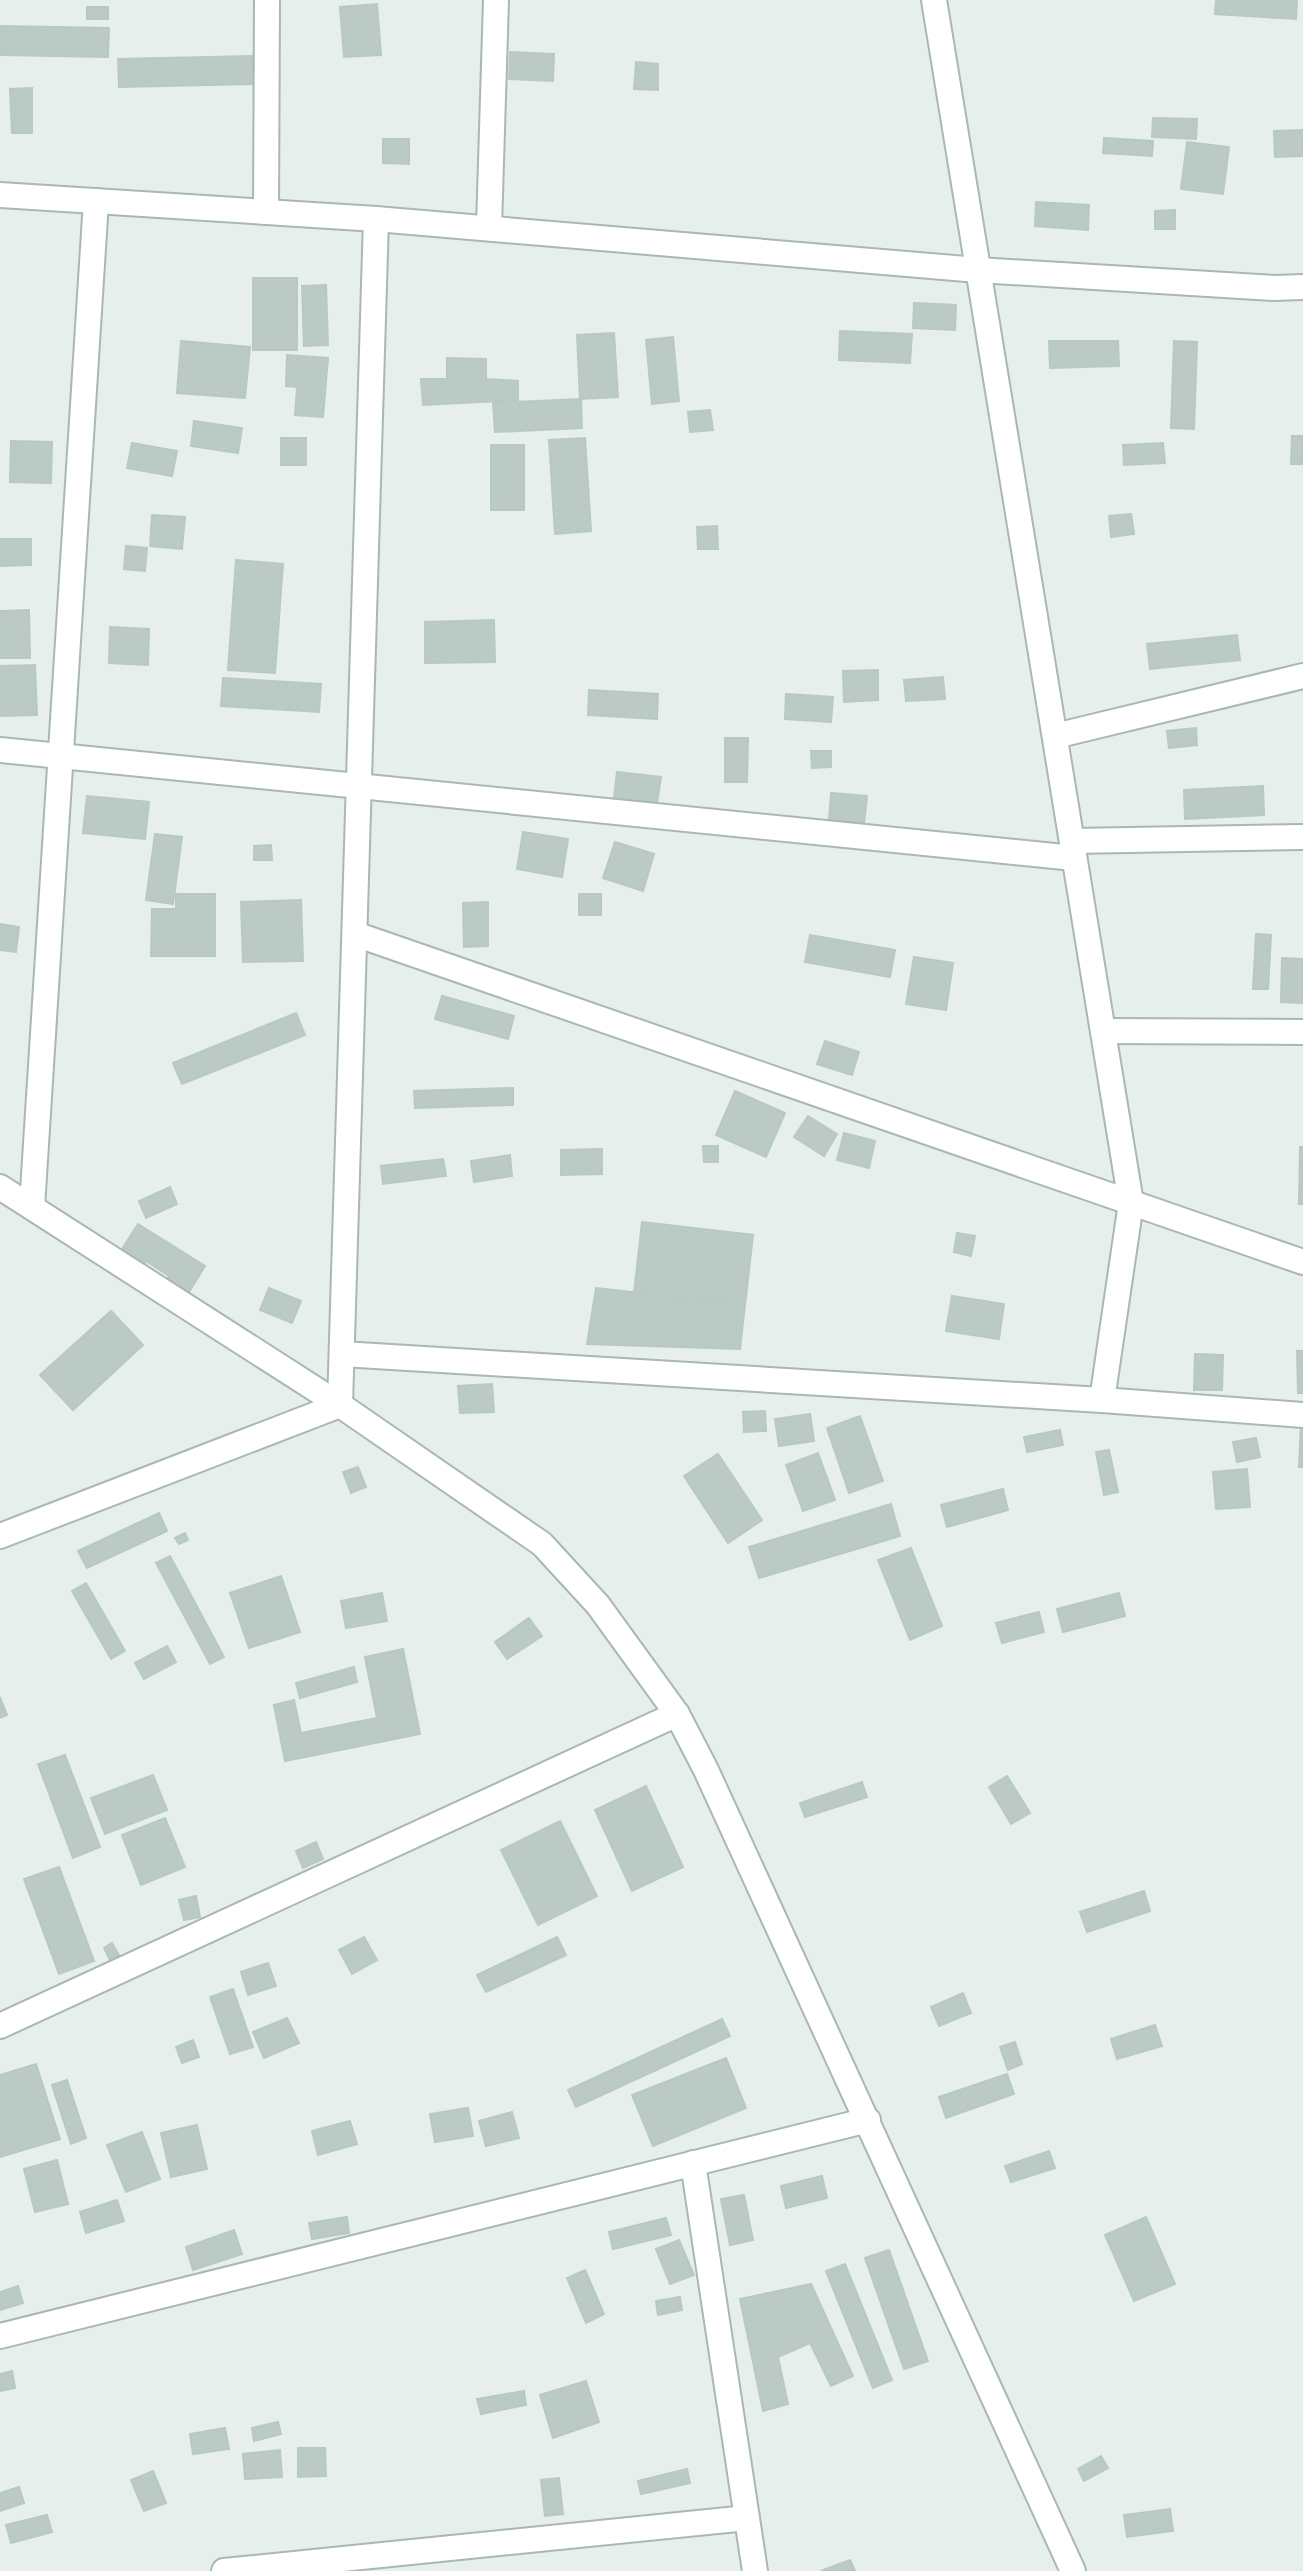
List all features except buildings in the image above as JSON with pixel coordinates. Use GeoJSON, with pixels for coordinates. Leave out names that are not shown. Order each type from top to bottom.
{"type":"FeatureCollection","features":[{"type":"Feature","properties":{"kind":"street"},"geometry":{"type":"LineString","coordinates":[[266,212],[267,0]]}},
{"type":"Feature","properties":{"kind":"street"},"geometry":{"type":"LineString","coordinates":[[489,227],[496,0]]}},
{"type":"Feature","properties":{"kind":"street"},"geometry":{"type":"LineString","coordinates":[[934,0],[1131,1203],[1102,1400]]}},
{"type":"Feature","properties":{"kind":"street"},"geometry":{"type":"LineString","coordinates":[[0,195],[489,227],[978,270],[1274,288],[1303,287]]}},
{"type":"Feature","properties":{"kind":"street"},"geometry":{"type":"LineString","coordinates":[[32,1207],[96,201]]}},
{"type":"Feature","properties":{"kind":"street"},"geometry":{"type":"LineString","coordinates":[[340,1405],[376,219]]}},
{"type":"Feature","properties":{"kind":"street"},"geometry":{"type":"LineString","coordinates":[[1055,736],[1303,676]]}},
{"type":"Feature","properties":{"kind":"street"},"geometry":{"type":"LineString","coordinates":[[0,750],[359,786],[1073,849],[1303,837]]}},
{"type":"Feature","properties":{"kind":"street"},"geometry":{"type":"LineString","coordinates":[[355,934],[1303,1262]]}},
{"type":"Feature","properties":{"kind":"street"},"geometry":{"type":"LineString","coordinates":[[1103,1031],[1303,1032]]}},
{"type":"Feature","properties":{"kind":"street"},"geometry":{"type":"LineString","coordinates":[[0,1187],[340,1405],[542,1544],[598,1605],[677,1714],[712,1784],[1073,2571]]}},
{"type":"Feature","properties":{"kind":"street"},"geometry":{"type":"LineString","coordinates":[[342,1354],[1303,1415]]}},
{"type":"Feature","properties":{"kind":"street"},"geometry":{"type":"LineString","coordinates":[[0,1536],[340,1405]]}},
{"type":"Feature","properties":{"kind":"street"},"geometry":{"type":"LineString","coordinates":[[0,2026],[677,1714]]}},
{"type":"Feature","properties":{"kind":"street"},"geometry":{"type":"LineString","coordinates":[[0,2336],[868,2120]]}},
{"type":"Feature","properties":{"kind":"street"},"geometry":{"type":"LineString","coordinates":[[693,2163],[755,2571]]}},
{"type":"Feature","properties":{"kind":"street"},"geometry":{"type":"LineString","coordinates":[[224,2571],[747,2518]]}}]}
